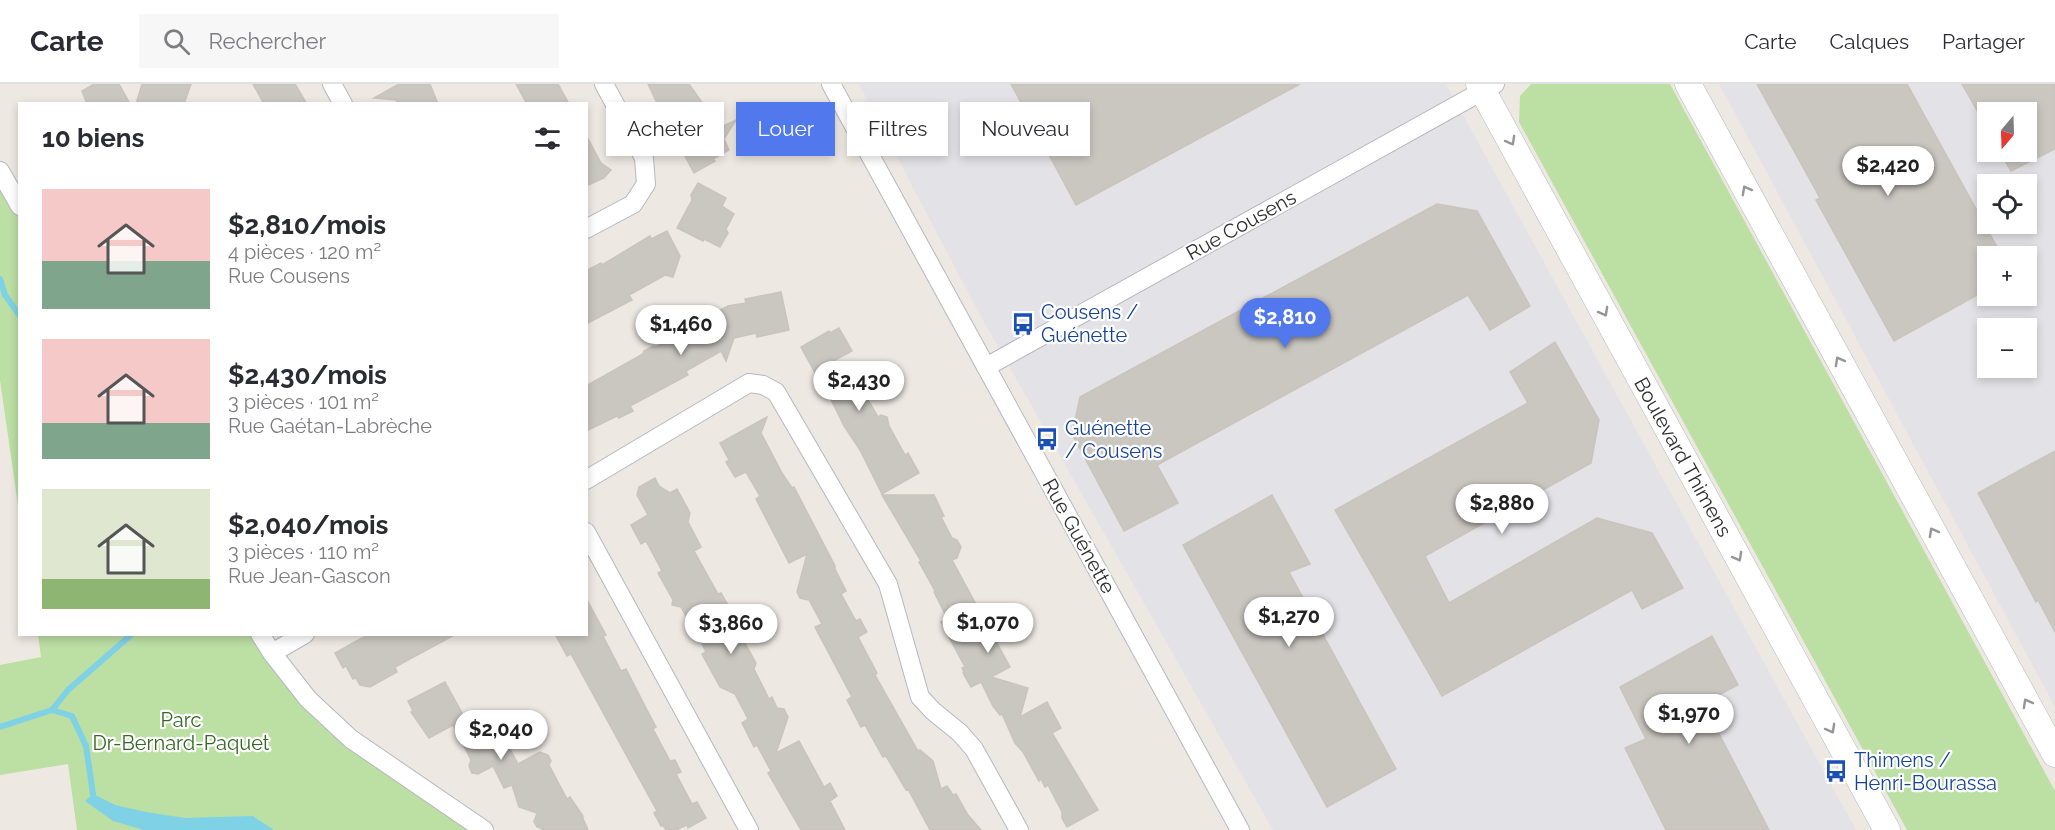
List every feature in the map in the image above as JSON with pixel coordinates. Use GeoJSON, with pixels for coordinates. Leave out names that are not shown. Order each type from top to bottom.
{"type":"FeatureCollection","features":[{"type":"Feature","properties":{"kind":"street"},"geometry":{"type":"LineString","coordinates":[[332,84],[342,102]]}},
{"type":"Feature","properties":{"kind":"street"},"geometry":{"type":"LineString","coordinates":[[588,229],[633,204],[646,184],[644,158],[604,84]]}},
{"type":"Feature","properties":{"kind":"street","name":"Rue Guénette"},"geometry":{"type":"LineString","coordinates":[[831,84],[1240,830]]}},
{"type":"Feature","properties":{"kind":"street"},"geometry":{"type":"LineString","coordinates":[[1688,84],[2055,754]]}},
{"type":"Feature","properties":{"kind":"street","name":"Rue Cousens"},"geometry":{"type":"LineString","coordinates":[[986,367],[1486,86]]}},
{"type":"Feature","properties":{"kind":"street","name":"Boulevard Thimens"},"geometry":{"type":"LineString","coordinates":[[1486,86],[1887,830]]}},
{"type":"Feature","properties":{"kind":"street"},"geometry":{"type":"LineString","coordinates":[[0,171],[18,202]]}},
{"type":"Feature","properties":{"kind":"street"},"geometry":{"type":"LineString","coordinates":[[588,479],[749,383],[763,385],[776,392],[888,584],[920,697],[960,733],[974,749],[1019,830]]}},
{"type":"Feature","properties":{"kind":"street"},"geometry":{"type":"LineString","coordinates":[[588,536],[749,830]]}},
{"type":"Feature","properties":{"kind":"street"},"geometry":{"type":"LineString","coordinates":[[261,636],[308,699],[351,739],[484,830]]}},
{"type":"Feature","properties":{"kind":"street"},"geometry":{"type":"LineString","coordinates":[[272,653],[302,636]]}},
{"type":"Feature","properties":{"kind":"shaded area"},"geometry":{"type":"Polygon","coordinates":[[[859,84],[1446,84],[1856,830],[1273,830],[976,308],[897,156],[948,156],[948,102],[868,102],[859,84]]]}},
{"type":"Feature","properties":{"kind":"shaded area"},"geometry":{"type":"Polygon","coordinates":[[[1719,84],[2055,84],[2055,707],[1719,84]]]}},
{"type":"Feature","properties":{"kind":"green space"},"geometry":{"type":"Polygon","coordinates":[[[1531,84],[1670,84],[2055,791],[2055,830],[1907,830],[1519,122],[1520,96],[1531,84]]]}},
{"type":"Feature","properties":{"kind":"green space"},"geometry":{"type":"Polygon","coordinates":[[[0,169],[18,202],[18,505],[0,380],[0,169]]]}},
{"type":"Feature","properties":{"kind":"green space","name":"Parc Dr-Bernard-Paquet"},"geometry":{"type":"Polygon","coordinates":[[[38,636],[261,636],[308,699],[484,830],[77,830],[68,764],[0,775],[0,665],[41,657],[38,636]]]}},
{"type":"Feature","properties":{"kind":"water"},"geometry":{"type":"Polygon","coordinates":[[[93,794],[115,805],[185,818],[253,816],[274,830],[144,830],[113,821],[85,801],[93,794]]]}},
{"type":"Feature","properties":{"kind":"building"},"geometry":{"type":"Polygon","coordinates":[[[94,84],[119,84],[129,102],[86,102],[82,91],[94,84]]]}},
{"type":"Feature","properties":{"kind":"building"},"geometry":{"type":"Polygon","coordinates":[[[142,84],[191,84],[185,102],[137,102],[142,84]]]}},
{"type":"Feature","properties":{"kind":"building"},"geometry":{"type":"Polygon","coordinates":[[[253,84],[295,84],[306,102],[263,102],[253,84]]]}},
{"type":"Feature","properties":{"kind":"building"},"geometry":{"type":"Polygon","coordinates":[[[399,84],[430,84],[437,102],[397,102],[374,98],[399,84]]]}},
{"type":"Feature","properties":{"kind":"building"},"geometry":{"type":"Polygon","coordinates":[[[516,84],[558,84],[568,102],[526,102],[516,84]]]}},
{"type":"Feature","properties":{"kind":"building"},"geometry":{"type":"Polygon","coordinates":[[[648,84],[689,84],[702,102],[657,102],[648,84]]]}},
{"type":"Feature","properties":{"kind":"building"},"geometry":{"type":"Polygon","coordinates":[[[1011,84],[1300,84],[1076,205],[1050,156],[1090,156],[1090,102],[1021,102],[1011,84]]]}},
{"type":"Feature","properties":{"kind":"building"},"geometry":{"type":"Polygon","coordinates":[[[1757,84],[1907,84],[1977,211],[1977,234],[1990,234],[1996,246],[1977,246],[1977,295],[1894,341],[1816,200],[1820,198],[1757,84]]]}},
{"type":"Feature","properties":{"kind":"building"},"geometry":{"type":"Polygon","coordinates":[[[1962,84],[2055,84],[2055,149],[2037,158],[2037,102],[1977,102],[1977,110],[1962,84]]]}},
{"type":"Feature","properties":{"kind":"building"},"geometry":{"type":"Polygon","coordinates":[[[736,120],[724,139],[724,126],[736,120]]]}},
{"type":"Feature","properties":{"kind":"building"},"geometry":{"type":"Polygon","coordinates":[[[588,139],[601,163],[611,170],[604,178],[588,185],[588,139]]]}},
{"type":"Feature","properties":{"kind":"building"},"geometry":{"type":"Polygon","coordinates":[[[724,139],[729,150],[724,153],[724,139]]]}},
{"type":"Feature","properties":{"kind":"building"},"geometry":{"type":"Polygon","coordinates":[[[685,156],[718,156],[713,159],[715,161],[694,173],[685,156]]]}},
{"type":"Feature","properties":{"kind":"building"},"geometry":{"type":"Polygon","coordinates":[[[2006,162],[2029,162],[2011,171],[2006,162]]]}},
{"type":"Feature","properties":{"kind":"building"},"geometry":{"type":"Polygon","coordinates":[[[698,183],[726,198],[722,206],[734,214],[726,229],[728,233],[720,247],[677,228],[698,183]]]}},
{"type":"Feature","properties":{"kind":"building"},"geometry":{"type":"Polygon","coordinates":[[[1437,204],[1477,211],[1530,306],[1490,330],[1468,295],[1157,465],[1178,503],[1124,531],[1072,434],[1080,397],[1437,204]]]}},
{"type":"Feature","properties":{"kind":"building"},"geometry":{"type":"Polygon","coordinates":[[[667,231],[680,256],[673,277],[665,275],[629,295],[632,300],[588,323],[588,270],[601,263],[602,265],[650,236],[651,239],[667,231]]]}},
{"type":"Feature","properties":{"kind":"building"},"geometry":{"type":"Polygon","coordinates":[[[781,292],[789,330],[757,337],[756,333],[734,338],[726,361],[721,351],[686,371],[688,375],[630,406],[633,411],[588,430],[588,385],[653,346],[656,347],[682,334],[680,330],[692,323],[693,317],[699,313],[711,315],[728,306],[746,303],[745,299],[781,292]]]}},
{"type":"Feature","properties":{"kind":"building"},"geometry":{"type":"Polygon","coordinates":[[[839,328],[852,351],[833,361],[860,375],[863,380],[861,388],[878,417],[881,415],[887,417],[889,426],[905,455],[908,453],[919,473],[882,494],[821,379],[819,380],[801,347],[839,328]]]}},
{"type":"Feature","properties":{"kind":"building"},"geometry":{"type":"Polygon","coordinates":[[[1555,342],[1599,420],[1591,463],[1425,556],[1449,603],[1597,518],[1652,533],[1683,588],[1642,609],[1632,590],[1442,696],[1335,510],[1528,403],[1510,372],[1555,342]]]}},
{"type":"Feature","properties":{"kind":"building"},"geometry":{"type":"Polygon","coordinates":[[[767,417],[761,433],[782,473],[792,488],[794,487],[835,566],[846,591],[841,594],[856,621],[860,619],[867,632],[858,637],[877,673],[875,675],[918,751],[920,750],[933,761],[941,789],[947,786],[953,795],[956,794],[968,815],[981,830],[930,830],[908,789],[906,790],[886,756],[883,757],[865,725],[861,727],[847,700],[852,697],[815,627],[822,624],[809,600],[800,598],[797,592],[807,554],[789,563],[756,499],[760,496],[746,472],[735,477],[726,462],[729,460],[720,443],[767,417]]]}},
{"type":"Feature","properties":{"kind":"building"},"geometry":{"type":"Polygon","coordinates":[[[2055,451],[2055,632],[2038,600],[2036,602],[1978,493],[2055,451]]]}},
{"type":"Feature","properties":{"kind":"building"},"geometry":{"type":"Polygon","coordinates":[[[655,478],[659,486],[670,493],[677,489],[690,513],[688,522],[701,547],[694,551],[718,594],[721,593],[729,607],[726,609],[756,663],[754,669],[769,699],[772,697],[777,708],[784,709],[788,717],[776,753],[799,741],[824,787],[830,783],[837,796],[830,801],[845,830],[801,830],[768,773],[771,771],[757,745],[754,747],[742,723],[748,719],[735,694],[720,687],[702,654],[706,652],[703,643],[688,615],[686,616],[681,607],[672,605],[673,600],[658,573],[662,571],[646,541],[641,544],[631,525],[648,515],[637,495],[639,487],[655,478]]]}},
{"type":"Feature","properties":{"kind":"building"},"geometry":{"type":"Polygon","coordinates":[[[882,495],[934,495],[944,516],[941,517],[952,538],[957,540],[961,547],[957,558],[952,560],[1010,667],[991,677],[1028,688],[1020,717],[1047,702],[1061,728],[1052,733],[1098,810],[1067,827],[1048,785],[1045,787],[1041,779],[1039,781],[1023,752],[1015,743],[1002,714],[1000,715],[993,706],[981,682],[971,687],[963,673],[962,668],[965,667],[941,622],[947,618],[935,591],[919,562],[921,561],[882,495]]]}},
{"type":"Feature","properties":{"kind":"building"},"geometry":{"type":"Polygon","coordinates":[[[1272,495],[1310,564],[1289,572],[1396,769],[1327,807],[1183,545],[1272,495]]]}},
{"type":"Feature","properties":{"kind":"building"},"geometry":{"type":"Polygon","coordinates":[[[588,602],[606,635],[603,636],[621,671],[626,669],[656,727],[653,729],[670,761],[675,760],[681,772],[676,774],[692,804],[697,802],[706,818],[688,828],[687,825],[676,830],[666,830],[663,825],[661,826],[654,813],[657,811],[571,654],[567,656],[556,636],[588,636],[588,602]]]}},
{"type":"Feature","properties":{"kind":"building"},"geometry":{"type":"Polygon","coordinates":[[[365,636],[452,636],[395,667],[397,672],[370,687],[360,685],[356,678],[353,679],[346,666],[343,668],[335,653],[365,636]]]}},
{"type":"Feature","properties":{"kind":"building"},"geometry":{"type":"Polygon","coordinates":[[[1712,636],[1738,685],[1703,703],[1769,830],[1666,830],[1625,748],[1646,739],[1620,687],[1712,636]]]}},
{"type":"Feature","properties":{"kind":"building"},"geometry":{"type":"Polygon","coordinates":[[[445,682],[471,729],[493,717],[518,764],[540,752],[548,755],[551,761],[549,765],[567,799],[570,797],[583,816],[588,830],[545,830],[537,827],[534,822],[537,813],[519,807],[512,785],[504,788],[493,766],[478,774],[472,773],[469,766],[471,760],[453,725],[429,738],[411,712],[413,711],[408,701],[445,682]]]}},
{"type":"Feature","properties":{"kind":"waterway"},"geometry":{"type":"LineString","coordinates":[[0,279],[5,295],[18,313]]}},
{"type":"Feature","properties":{"kind":"waterway"},"geometry":{"type":"LineString","coordinates":[[52,710],[68,690],[130,636]]}},
{"type":"Feature","properties":{"kind":"waterway"},"geometry":{"type":"LineString","coordinates":[[0,727],[52,710],[72,716],[86,746],[93,794]]}},
{"type":"Feature","properties":{"kind":"place","name":"Cousens / Guénette"},"geometry":{"type":"Point","coordinates":[1023,324]}},
{"type":"Feature","properties":{"kind":"place","name":"Guénette / Cousens"},"geometry":{"type":"Point","coordinates":[1047,439]}},
{"type":"Feature","properties":{"kind":"place","name":"Thimens / Henri-Bourassa"},"geometry":{"type":"Point","coordinates":[1836,771]}}]}
